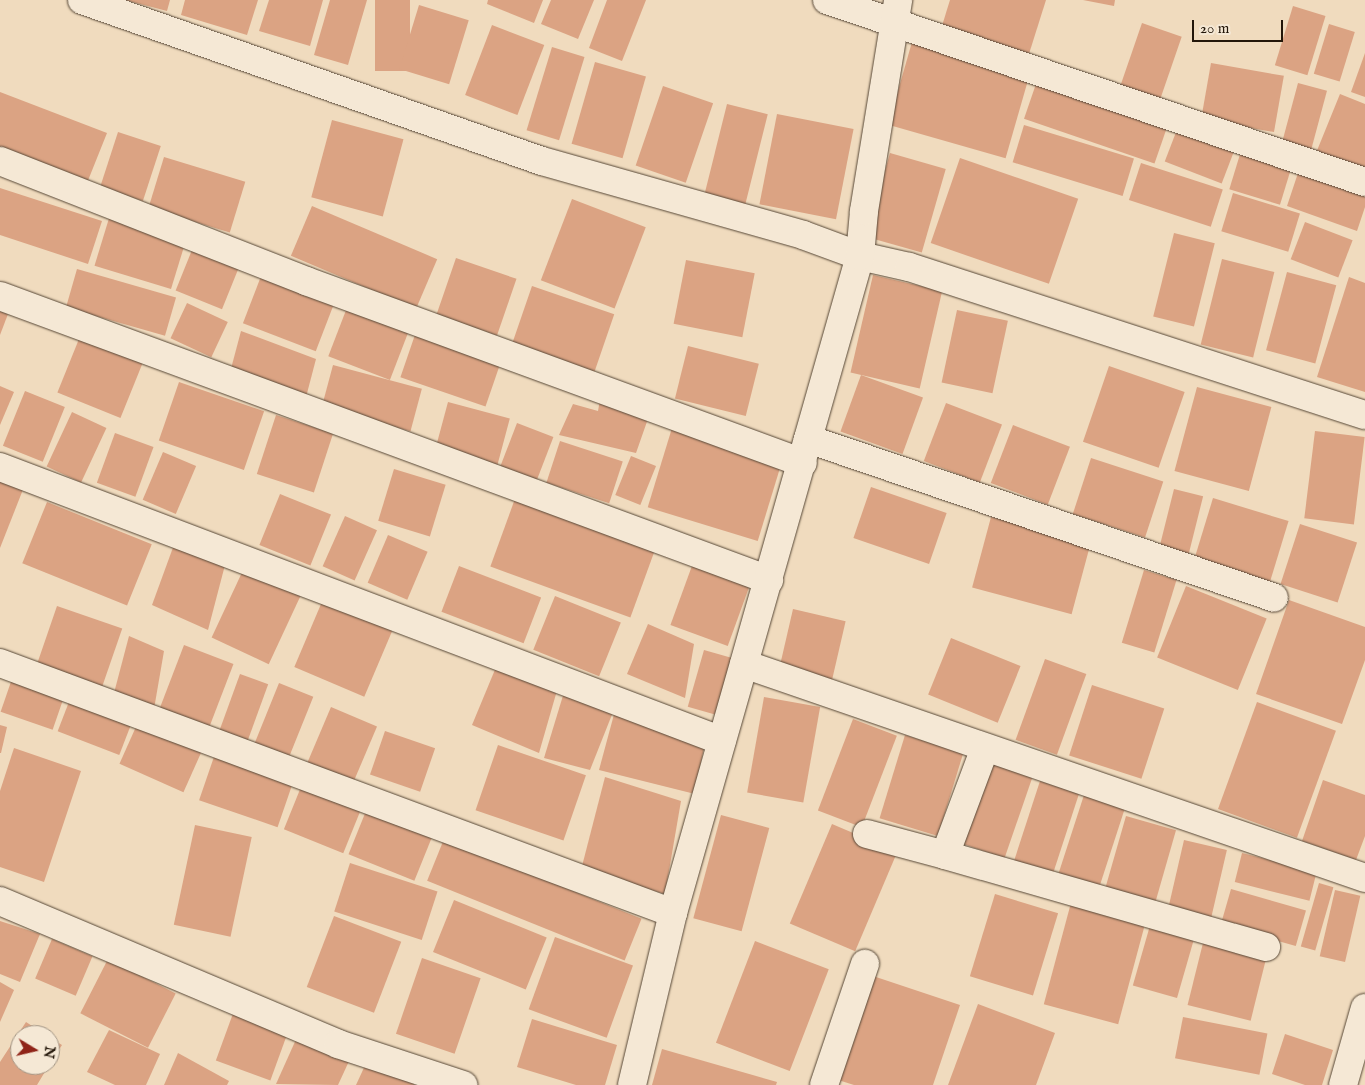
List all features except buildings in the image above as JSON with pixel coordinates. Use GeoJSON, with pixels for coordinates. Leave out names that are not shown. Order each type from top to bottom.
{"type":"FeatureCollection","features":[{"type":"Feature","properties":{"kind":"street"},"geometry":{"type":"LineString","coordinates":[[82,0],[542,161],[803,235],[860,256],[908,267],[1365,415]]}},
{"type":"Feature","properties":{"kind":"street"},"geometry":{"type":"LineString","coordinates":[[828,0],[896,11],[1365,182]]}},
{"type":"Feature","properties":{"kind":"street"},"geometry":{"type":"LineString","coordinates":[[632,1085],[673,913],[860,256],[896,11]]}},
{"type":"Feature","properties":{"kind":"street"},"geometry":{"type":"LineString","coordinates":[[0,161],[306,281],[805,451],[1274,598]]}},
{"type":"Feature","properties":{"kind":"street"},"geometry":{"type":"LineString","coordinates":[[0,296],[769,580]]}},
{"type":"Feature","properties":{"kind":"street"},"geometry":{"type":"LineString","coordinates":[[0,467],[722,741]]}},
{"type":"Feature","properties":{"kind":"street"},"geometry":{"type":"LineString","coordinates":[[0,662],[673,913]]}},
{"type":"Feature","properties":{"kind":"street"},"geometry":{"type":"LineString","coordinates":[[744,664],[1365,878]]}},
{"type":"Feature","properties":{"kind":"street"},"geometry":{"type":"LineString","coordinates":[[945,854],[985,748]]}},
{"type":"Feature","properties":{"kind":"street"},"geometry":{"type":"LineString","coordinates":[[867,834],[945,854],[1266,947]]}},
{"type":"Feature","properties":{"kind":"street"},"geometry":{"type":"LineString","coordinates":[[0,901],[338,1044],[463,1085]]}},
{"type":"Feature","properties":{"kind":"street"},"geometry":{"type":"LineString","coordinates":[[824,1085],[865,964]]}},
{"type":"Feature","properties":{"kind":"street"},"geometry":{"type":"LineString","coordinates":[[1342,1085],[1365,1008]]}}]}
